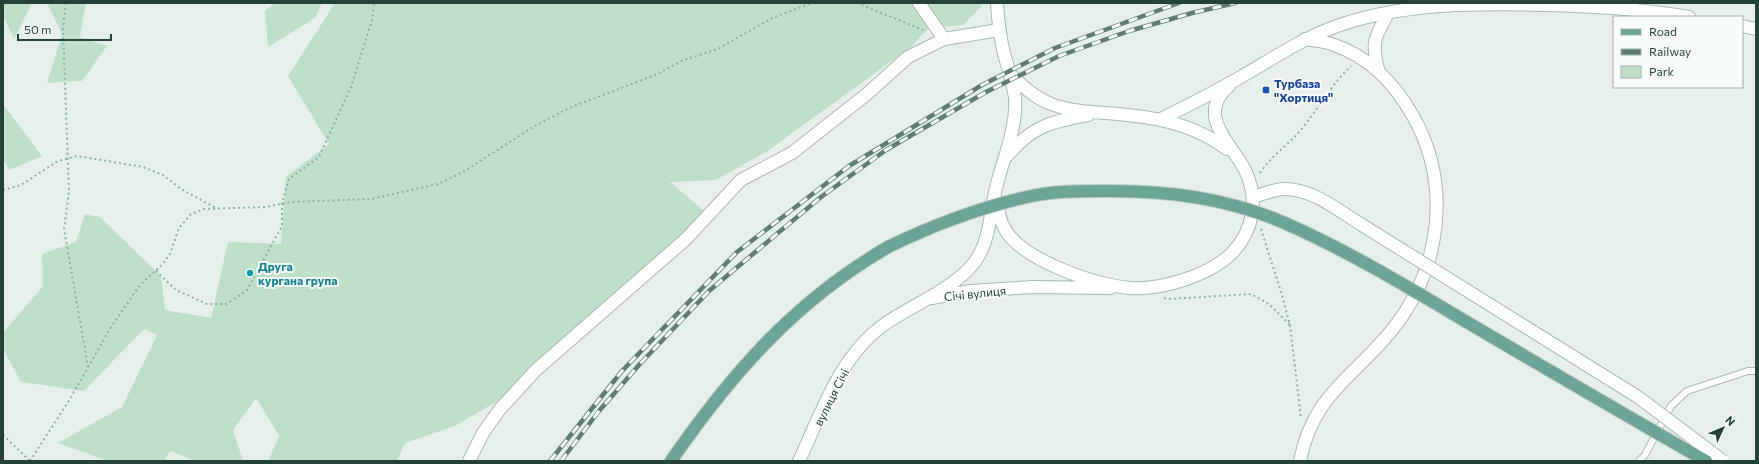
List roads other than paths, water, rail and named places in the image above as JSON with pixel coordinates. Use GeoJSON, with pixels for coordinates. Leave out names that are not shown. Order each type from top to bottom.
{"type":"FeatureCollection","features":[{"type":"Feature","properties":{"kind":"main road"},"geometry":{"type":"LineString","coordinates":[[919,3],[944,39]]}},
{"type":"Feature","properties":{"kind":"main road"},"geometry":{"type":"LineString","coordinates":[[996,3],[999,30],[1012,76],[1015,99],[1014,122],[1006,157]]}},
{"type":"Feature","properties":{"kind":"main road"},"geometry":{"type":"LineString","coordinates":[[1161,119],[1238,79],[1304,39],[1346,23],[1388,13],[1488,4],[1595,6],[1683,16]]}},
{"type":"Feature","properties":{"kind":"main road"},"geometry":{"type":"LineString","coordinates":[[1378,69],[1374,50],[1376,39],[1388,13]]}},
{"type":"Feature","properties":{"kind":"main road"},"geometry":{"type":"LineString","coordinates":[[1743,26],[1756,29]]}},
{"type":"Feature","properties":{"kind":"main road"},"geometry":{"type":"LineString","coordinates":[[469,461],[483,433],[500,409],[536,370],[686,239],[741,180],[792,153],[867,94],[908,57],[944,39],[999,30]]}},
{"type":"Feature","properties":{"kind":"main road"},"geometry":{"type":"LineString","coordinates":[[1300,461],[1304,441],[1316,414],[1333,391],[1392,330],[1413,299],[1426,271],[1438,212],[1435,177],[1429,151],[1418,125],[1400,94],[1378,69],[1360,56],[1333,44],[1304,39]]}},
{"type":"Feature","properties":{"kind":"main road"},"geometry":{"type":"LineString","coordinates":[[1012,76],[1035,96],[1051,104],[1068,109],[1161,119],[1215,140],[1233,153]]}},
{"type":"Feature","properties":{"kind":"main road"},"geometry":{"type":"LineString","coordinates":[[995,191],[1000,217],[1006,232],[1019,247],[1046,263],[1084,277],[1130,288],[1158,286],[1190,278],[1211,268],[1231,254],[1244,237],[1251,222],[1252,192],[1244,170],[1220,133],[1215,120],[1215,109],[1219,99],[1226,88],[1238,79]]}},
{"type":"Feature","properties":{"kind":"main road"},"geometry":{"type":"LineString","coordinates":[[1006,157],[1021,139],[1039,128],[1062,120],[1099,113]]}},
{"type":"Feature","properties":{"kind":"main road","name":"Січі вулиця"},"geometry":{"type":"LineString","coordinates":[[929,298],[961,276],[974,264],[983,248],[1000,170],[1006,157]]}},
{"type":"Feature","properties":{"kind":"main road"},"geometry":{"type":"LineString","coordinates":[[671,461],[699,420],[747,361],[795,314],[836,280],[888,247],[951,219],[1029,196],[1074,191],[1131,190],[1184,194],[1233,205],[1286,224],[1399,281],[1706,461]]}},
{"type":"Feature","properties":{"kind":"main road"},"geometry":{"type":"LineString","coordinates":[[1252,192],[1298,190],[1312,195],[1638,397],[1723,461]]}},
{"type":"Feature","properties":{"kind":"main road","name":"Січі вулиця"},"geometry":{"type":"LineString","coordinates":[[929,298],[970,291],[1032,287],[1130,288]]}},
{"type":"Feature","properties":{"kind":"main road","name":"вулиця Січі"},"geometry":{"type":"LineString","coordinates":[[799,461],[839,375],[860,346],[880,327],[903,311],[929,298]]}},
{"type":"Feature","properties":{"kind":"lane"},"geometry":{"type":"LineString","coordinates":[[1639,461],[1645,455],[1671,406],[1687,391],[1748,371],[1756,371]]}},
{"type":"Feature","properties":{"kind":"railway"},"geometry":{"type":"LineString","coordinates":[[550,461],[622,371],[737,252],[849,166],[982,85],[1055,48],[1179,3]]}},
{"type":"Feature","properties":{"kind":"railway"},"geometry":{"type":"LineString","coordinates":[[561,461],[599,411],[639,365],[710,290],[821,197],[886,150],[986,92],[1059,56],[1129,31],[1192,13],[1235,3]]}},
{"type":"Feature","properties":{"kind":"place","name":"Турбаза \"Хортиця\""},"geometry":{"type":"Point","coordinates":[1266,90]}},
{"type":"Feature","properties":{"kind":"place","name":"Друга кургана група"},"geometry":{"type":"Point","coordinates":[250,273]}}]}
